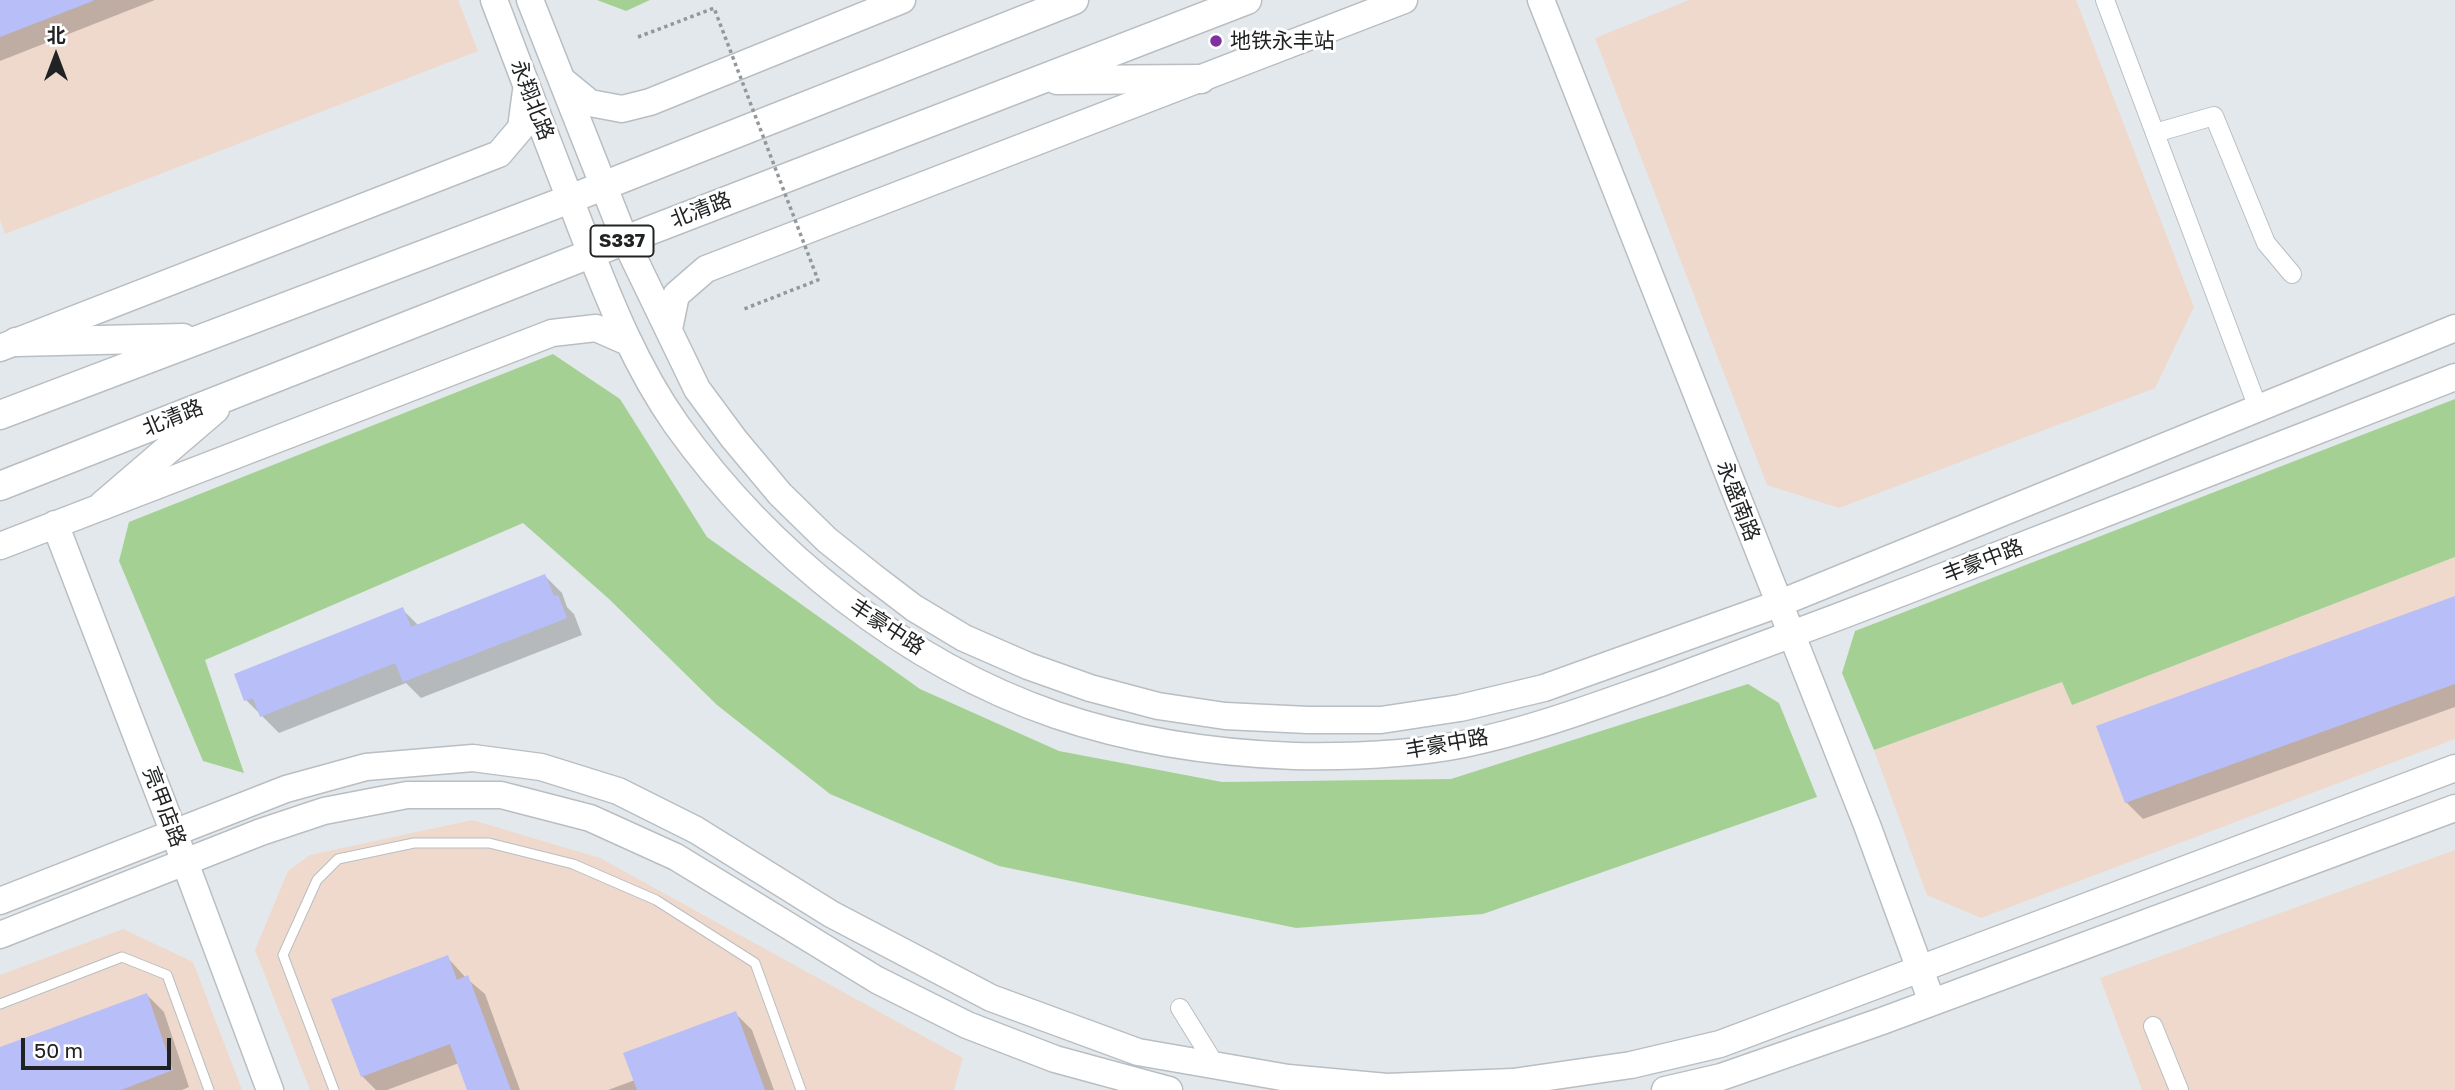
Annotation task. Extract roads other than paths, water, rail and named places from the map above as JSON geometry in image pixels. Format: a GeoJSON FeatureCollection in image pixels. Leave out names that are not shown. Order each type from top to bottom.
{"type":"FeatureCollection","features":[{"type":"Feature","properties":{"kind":"main road"},"geometry":{"type":"LineString","coordinates":[[997,30],[1030,0]]}},
{"type":"Feature","properties":{"kind":"main road"},"geometry":{"type":"LineString","coordinates":[[0,415],[604,186],[1074,0]]}},
{"type":"Feature","properties":{"kind":"main road","name":"北清路"},"geometry":{"type":"LineString","coordinates":[[0,486],[591,253],[1247,0]]}},
{"type":"Feature","properties":{"kind":"main road"},"geometry":{"type":"LineString","coordinates":[[1040,80],[1200,79]]}},
{"type":"Feature","properties":{"kind":"main road"},"geometry":{"type":"LineString","coordinates":[[8,345],[203,337]]}},
{"type":"Feature","properties":{"kind":"main road"},"geometry":{"type":"LineString","coordinates":[[103,505],[233,394]]}},
{"type":"Feature","properties":{"kind":"street","name":"永翔北路"},"geometry":{"type":"LineString","coordinates":[[494,0],[591,253]]}},
{"type":"Feature","properties":{"kind":"street","name":"永翔北路"},"geometry":{"type":"LineString","coordinates":[[530,0],[625,240]]}},
{"type":"Feature","properties":{"kind":"street"},"geometry":{"type":"LineString","coordinates":[[559,78],[590,103],[622,109],[650,102],[902,0]]}},
{"type":"Feature","properties":{"kind":"street"},"geometry":{"type":"LineString","coordinates":[[669,329],[676,296],[706,269],[1404,0]]}},
{"type":"Feature","properties":{"kind":"street","name":"永盛南路"},"geometry":{"type":"LineString","coordinates":[[1541,0],[1867,825],[1932,1002]]}},
{"type":"Feature","properties":{"kind":"street"},"geometry":{"type":"LineString","coordinates":[[2105,0],[2258,408]]}},
{"type":"Feature","properties":{"kind":"street"},"geometry":{"type":"LineString","coordinates":[[8,345],[499,154],[521,128],[527,86]]}},
{"type":"Feature","properties":{"kind":"street"},"geometry":{"type":"LineString","coordinates":[[2155,134],[2214,116],[2266,243],[2292,274]]}},
{"type":"Feature","properties":{"kind":"street","name":"丰豪中路"},"geometry":{"type":"LineString","coordinates":[[625,240],[697,388],[733,439],[827,540],[914,608],[964,638],[1028,666],[1090,688],[1158,706],[1225,716],[1308,720],[1381,720],[1460,708],[1544,688],[1778,604],[2455,328]]}},
{"type":"Feature","properties":{"kind":"street","name":"丰豪中路"},"geometry":{"type":"LineString","coordinates":[[591,253],[628,342],[673,420],[711,469],[757,521],[802,565],[845,600],[896,635],[995,690],[1054,714],[1115,732],[1186,746],[1254,754],[1320,757],[1387,754],[1461,745],[1560,720],[1791,636],[2455,377]]}},
{"type":"Feature","properties":{"kind":"street"},"geometry":{"type":"LineString","coordinates":[[0,546],[552,333],[596,328],[628,342]]}},
{"type":"Feature","properties":{"kind":"street","name":"亮甲店路"},"geometry":{"type":"LineString","coordinates":[[55,524],[270,1090]]}},
{"type":"Feature","properties":{"kind":"street"},"geometry":{"type":"LineString","coordinates":[[0,901],[286,789],[366,767],[473,758],[541,767],[618,791],[696,830],[831,915],[991,998],[1138,1052],[1287,1077],[1387,1088],[1513,1082],[1631,1065],[1720,1044],[2455,768]]}},
{"type":"Feature","properties":{"kind":"street"},"geometry":{"type":"LineString","coordinates":[[0,934],[261,832],[324,811],[407,795],[501,795],[590,818],[676,857],[877,980],[967,1025],[1055,1059],[1170,1090]]}},
{"type":"Feature","properties":{"kind":"street"},"geometry":{"type":"LineString","coordinates":[[1665,1090],[1721,1076],[1932,1002],[2455,808]]}},
{"type":"Feature","properties":{"kind":"street"},"geometry":{"type":"LineString","coordinates":[[1180,1008],[1216,1066]]}},
{"type":"Feature","properties":{"kind":"street"},"geometry":{"type":"LineString","coordinates":[[2153,1026],[2179,1090]]}},
{"type":"Feature","properties":{"kind":"lane"},"geometry":{"type":"LineString","coordinates":[[334,1090],[283,955],[317,880],[338,859],[414,843],[489,843],[573,864],[656,900],[755,963],[802,1090]]}},
{"type":"Feature","properties":{"kind":"lane"},"geometry":{"type":"LineString","coordinates":[[0,1004],[122,957],[167,975],[209,1090]]}},
{"type":"Feature","properties":{"kind":"place","name":"地铁永丰站"},"geometry":{"type":"Point","coordinates":[1216,41]}}]}
